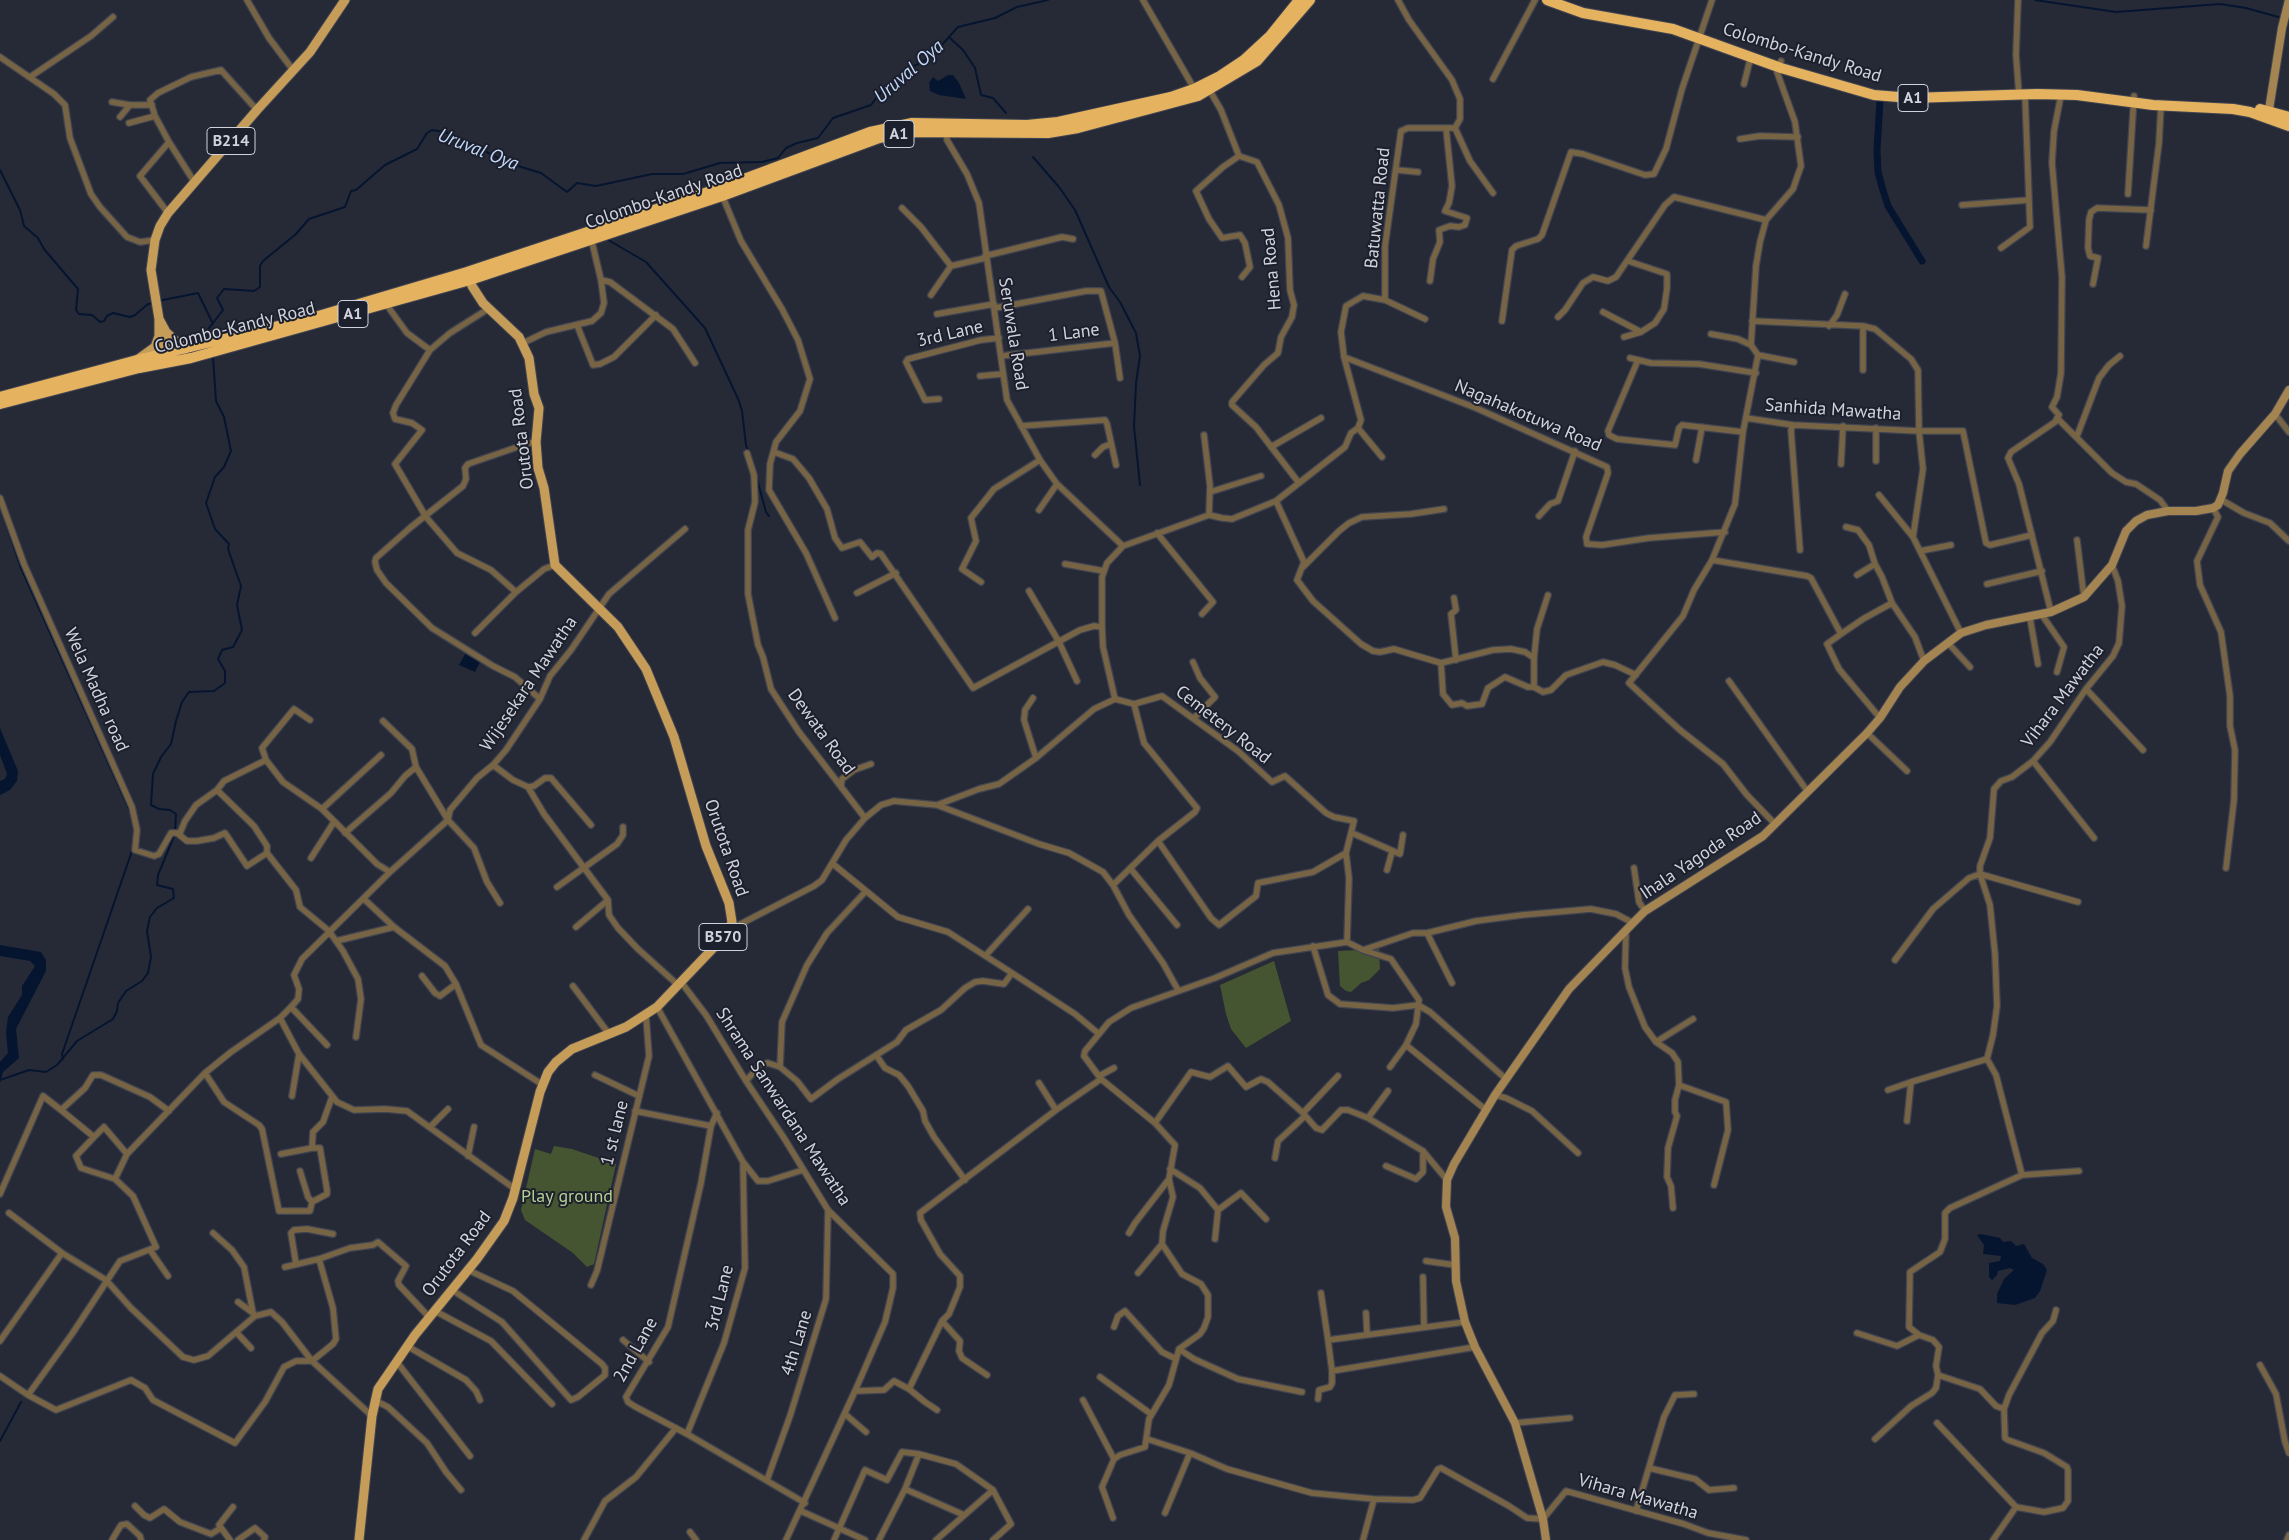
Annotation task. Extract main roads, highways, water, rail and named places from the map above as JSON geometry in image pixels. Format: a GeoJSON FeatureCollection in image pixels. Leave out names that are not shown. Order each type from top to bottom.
{"type":"FeatureCollection","features":[{"type":"Feature","properties":{"kind":"highway","name":"Colombo-Kandy Road"},"geometry":{"type":"LineString","coordinates":[[1196,93],[1244,60],[1270,36],[1299,0]]}},
{"type":"Feature","properties":{"kind":"highway","name":"Colombo-Kandy Road"},"geometry":{"type":"LineString","coordinates":[[0,404],[139,368],[193,351],[386,304],[879,138],[946,127],[1017,134],[1048,133],[1078,128],[1196,93],[1210,91],[1257,61],[1310,0]]}},
{"type":"Feature","properties":{"kind":"highway","name":"Colombo-Kandy Road"},"geometry":{"type":"LineString","coordinates":[[1547,0],[1583,13],[1654,24],[1702,35],[1751,56],[1780,64]]}},
{"type":"Feature","properties":{"kind":"highway","name":"Colombo-Kandy Road"},"geometry":{"type":"LineString","coordinates":[[1564,0],[1586,7],[1661,19],[1780,64],[1864,92],[1910,95],[2061,94],[2227,103],[2268,115],[2289,126]]}},
{"type":"Feature","properties":{"kind":"highway","name":"Colombo-Kandy Road"},"geometry":{"type":"LineString","coordinates":[[2021,93],[2072,89],[2162,105],[2227,109],[2289,117]]}},
{"type":"Feature","properties":{"kind":"highway","name":"Colombo-Kandy Road"},"geometry":{"type":"LineString","coordinates":[[235,341],[314,317],[468,276],[591,238],[721,192]]}},
{"type":"Feature","properties":{"kind":"highway","name":"Colombo-Kandy Road"},"geometry":{"type":"LineString","coordinates":[[0,396],[137,360],[168,358]]}},
{"type":"Feature","properties":{"kind":"main road","name":"B214"},"geometry":{"type":"LineString","coordinates":[[168,358],[158,315],[151,270],[155,240],[160,226],[168,213],[292,70],[310,52],[328,28],[345,0]]}},
{"type":"Feature","properties":{"kind":"main road","name":"Orutota Road"},"geometry":{"type":"LineString","coordinates":[[359,1540],[374,1400],[383,1380],[396,1361],[504,1221],[515,1189],[534,1110],[548,1072],[564,1055],[583,1044],[646,1016],[680,984],[729,930],[732,922],[728,903],[706,846],[668,721],[646,669],[618,627],[555,566],[536,442],[539,408],[534,394],[529,358],[523,343],[514,332],[488,309],[475,291],[468,276]]}},
{"type":"Feature","properties":{"kind":"main road"},"geometry":{"type":"LineString","coordinates":[[137,360],[155,347],[163,334],[193,351]]}},
{"type":"Feature","properties":{"kind":"water"},"geometry":{"type":"Polygon","coordinates":[[[948,75],[953,75],[959,83],[966,99],[939,95],[930,91],[929,83],[933,77],[938,81],[948,75]]]}},
{"type":"Feature","properties":{"kind":"water"},"geometry":{"type":"Polygon","coordinates":[[[465,654],[480,662],[475,672],[459,665],[465,654]]]}},
{"type":"Feature","properties":{"kind":"water"},"geometry":{"type":"Polygon","coordinates":[[[0,728],[18,771],[17,781],[10,790],[0,795],[0,781],[5,779],[7,774],[0,755],[0,728]]]}},
{"type":"Feature","properties":{"kind":"water"},"geometry":{"type":"Polygon","coordinates":[[[0,945],[41,952],[46,960],[46,971],[16,1029],[19,1058],[3,1072],[0,1083],[0,1062],[8,1053],[6,1033],[8,1017],[22,995],[22,986],[35,966],[30,961],[0,956],[0,945]]]}},
{"type":"Feature","properties":{"kind":"water"},"geometry":{"type":"Polygon","coordinates":[[[1981,1234],[2000,1238],[2003,1242],[2011,1241],[2016,1246],[2024,1244],[2032,1258],[2043,1264],[2047,1270],[2040,1291],[2035,1298],[2015,1305],[1997,1303],[1997,1294],[2004,1279],[2014,1270],[2010,1268],[1998,1271],[1992,1280],[1989,1277],[1989,1263],[2000,1261],[2001,1256],[1983,1254],[1984,1245],[1977,1235],[1981,1234]]]}},
{"type":"Feature","properties":{"kind":"waterway","name":"Uruval Oya"},"geometry":{"type":"LineString","coordinates":[[208,340],[206,332],[223,310],[217,298],[224,289],[254,291],[260,287],[260,266],[263,261],[296,234],[309,219],[345,207],[351,191],[356,190],[385,165],[417,149],[427,133],[432,130],[445,132],[505,162],[541,173],[567,192],[577,183],[596,186],[652,174],[683,174],[720,163],[762,162],[778,158],[786,148],[797,143],[818,138],[833,118],[871,105],[884,88],[912,67],[930,58],[958,27],[995,18],[1017,7],[1048,0]]}},
{"type":"Feature","properties":{"kind":"waterway"},"geometry":{"type":"LineString","coordinates":[[2035,0],[2116,12],[2220,4],[2246,8],[2282,18]]}},
{"type":"Feature","properties":{"kind":"waterway"},"geometry":{"type":"LineString","coordinates":[[950,38],[963,50],[975,68],[981,95],[993,98],[1006,113]]}},
{"type":"Feature","properties":{"kind":"waterway"},"geometry":{"type":"LineString","coordinates":[[1880,100],[1877,150],[1878,172],[1888,206],[1922,261]]}},
{"type":"Feature","properties":{"kind":"waterway"},"geometry":{"type":"LineString","coordinates":[[1033,157],[1059,187],[1075,210],[1109,287],[1120,302],[1136,333],[1140,356],[1136,383],[1134,427],[1140,485]]}},
{"type":"Feature","properties":{"kind":"waterway"},"geometry":{"type":"LineString","coordinates":[[0,170],[20,210],[24,226],[38,238],[44,249],[78,289],[76,310],[79,314],[92,315],[100,322],[113,313],[130,317],[148,304],[154,303]]}},
{"type":"Feature","properties":{"kind":"waterway"},"geometry":{"type":"LineString","coordinates":[[605,238],[646,262],[705,328],[739,401],[749,453]]}},
{"type":"Feature","properties":{"kind":"waterway"},"geometry":{"type":"LineString","coordinates":[[158,301],[198,293],[213,324]]}},
{"type":"Feature","properties":{"kind":"waterway","name":"Uruval Oya"},"geometry":{"type":"LineString","coordinates":[[175,831],[176,814],[170,810],[159,809],[151,805],[153,774],[161,757],[171,744],[182,702],[189,692],[214,691],[225,683],[225,671],[218,659],[222,650],[233,647],[242,630],[237,605],[241,586],[228,549],[229,544],[215,529],[206,503],[215,477],[224,467],[231,451],[224,417],[216,401],[213,357]]}},
{"type":"Feature","properties":{"kind":"waterway"},"geometry":{"type":"LineString","coordinates":[[751,457],[766,512],[769,516]]}},
{"type":"Feature","properties":{"kind":"waterway"},"geometry":{"type":"LineString","coordinates":[[0,506],[21,568],[130,811]]}},
{"type":"Feature","properties":{"kind":"waterway","name":"Uruval Oya"},"geometry":{"type":"LineString","coordinates":[[0,1080],[29,1070],[46,1072],[57,1065],[77,1041],[113,1019],[118,1003],[126,991],[142,981],[148,973],[151,957],[147,931],[150,917],[157,908],[174,898],[173,889],[157,885],[158,875],[174,836]]}},
{"type":"Feature","properties":{"kind":"waterway"},"geometry":{"type":"LineString","coordinates":[[63,1059],[62,1054],[133,848]]}},
{"type":"Feature","properties":{"kind":"waterway"},"geometry":{"type":"LineString","coordinates":[[0,1441],[21,1402]]}},
{"type":"Feature","properties":{"kind":"park label","name":"Play ground"},"geometry":{"type":"Point","coordinates":[567,1197]}}]}
